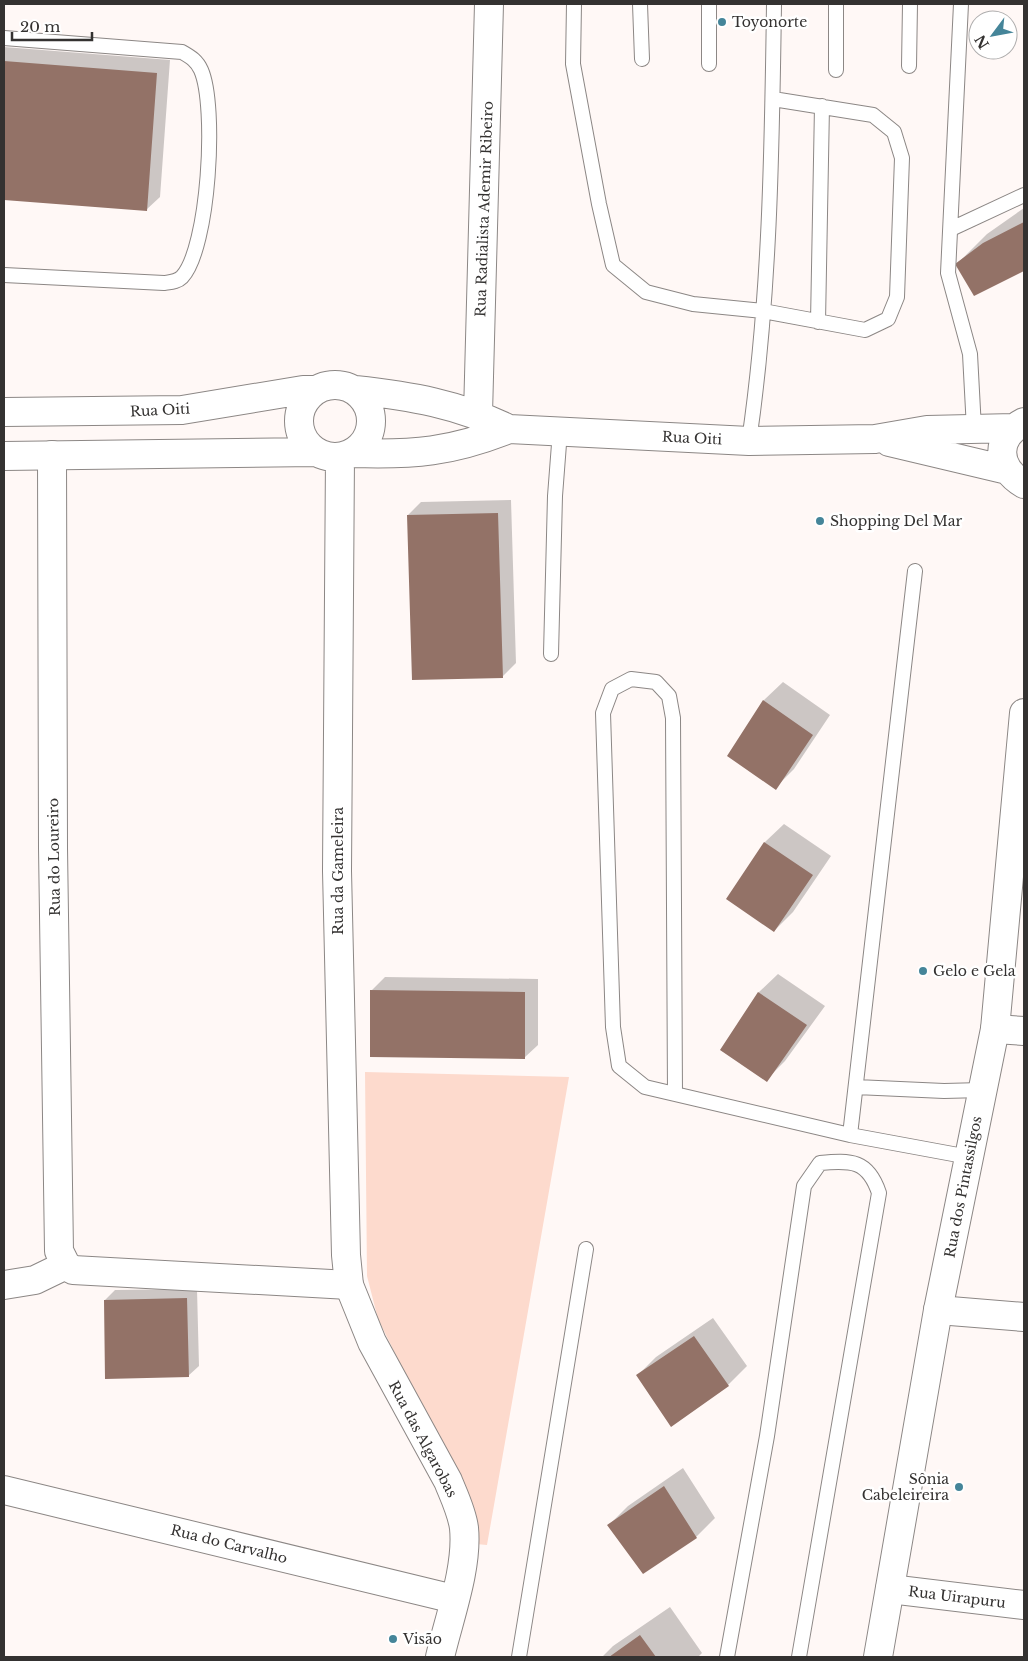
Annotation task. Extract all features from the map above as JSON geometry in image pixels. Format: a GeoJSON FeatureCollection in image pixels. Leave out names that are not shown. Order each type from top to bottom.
{"type":"FeatureCollection","features":[{"type":"Feature","properties":{"kind":"street","name":"Rua Radialista Ademir Ribeiro"},"geometry":{"type":"LineString","coordinates":[[478,414],[489,4]]}},
{"type":"Feature","properties":{"kind":"street"},"geometry":{"type":"LineString","coordinates":[[339,384],[355,390],[370,410],[371,422],[365,442],[336,454],[307,444],[299,424],[303,403],[316,390],[325,386],[339,384]]}},
{"type":"Feature","properties":{"kind":"street","name":"Rua Oiti"},"geometry":{"type":"LineString","coordinates":[[4,412],[182,410],[304,390],[316,390]]}},
{"type":"Feature","properties":{"kind":"street","name":"Rua Oiti"},"geometry":{"type":"LineString","coordinates":[[355,390],[393,394],[478,414],[509,429],[749,440],[875,439],[927,430],[974,429],[1019,425]]}},
{"type":"Feature","properties":{"kind":"street"},"geometry":{"type":"LineString","coordinates":[[1018,480],[1003,458],[1003,447],[1007,436],[1019,425]]}},
{"type":"Feature","properties":{"kind":"street","name":"Rua Oiti"},"geometry":{"type":"LineString","coordinates":[[4,456],[391,454],[438,451],[474,443],[509,429]]}},
{"type":"Feature","properties":{"kind":"street","name":"Rua Oiti"},"geometry":{"type":"LineString","coordinates":[[875,439],[1018,480]]}},
{"type":"Feature","properties":{"kind":"street","name":"Rua da Gameleira"},"geometry":{"type":"LineString","coordinates":[[336,454],[337,871],[346,1255],[349,1285]]}},
{"type":"Feature","properties":{"kind":"street","name":"Rua do Loureiro"},"geometry":{"type":"LineString","coordinates":[[52,455],[53,838],[59,1251],[64,1262]]}},
{"type":"Feature","properties":{"kind":"street","name":"Rua dos Pintassilgos"},"geometry":{"type":"LineString","coordinates":[[878,1657],[938,1310],[995,1029],[1023,743],[1024,714]]}},
{"type":"Feature","properties":{"kind":"street"},"geometry":{"type":"LineString","coordinates":[[995,1029],[1024,1031]]}},
{"type":"Feature","properties":{"kind":"street"},"geometry":{"type":"LineString","coordinates":[[4,1285],[35,1280],[64,1262],[73,1270],[349,1285]]}},
{"type":"Feature","properties":{"kind":"street","name":"Rua das Algarobas"},"geometry":{"type":"LineString","coordinates":[[349,1285],[372,1342],[412,1413],[458,1505],[464,1526],[465,1550],[440,1657]]}},
{"type":"Feature","properties":{"kind":"street"},"geometry":{"type":"LineString","coordinates":[[938,1310],[1024,1317]]}},
{"type":"Feature","properties":{"kind":"street","name":"Rua do Carvalho"},"geometry":{"type":"LineString","coordinates":[[4,1490],[454,1599]]}},
{"type":"Feature","properties":{"kind":"street","name":"Rua Uirapuru"},"geometry":{"type":"LineString","coordinates":[[890,1589],[1024,1605]]}},
{"type":"Feature","properties":{"kind":"lane"},"geometry":{"type":"LineString","coordinates":[[574,4],[573,64],[599,204],[613,264],[646,292],[693,304],[763,311],[865,330],[888,319],[897,297],[902,158],[894,132],[873,115],[773,99]]}},
{"type":"Feature","properties":{"kind":"lane"},"geometry":{"type":"LineString","coordinates":[[640,4],[642,59]]}},
{"type":"Feature","properties":{"kind":"lane"},"geometry":{"type":"LineString","coordinates":[[709,4],[709,64]]}},
{"type":"Feature","properties":{"kind":"lane"},"geometry":{"type":"LineString","coordinates":[[749,440],[757,383],[763,311],[773,99],[774,4]]}},
{"type":"Feature","properties":{"kind":"lane"},"geometry":{"type":"LineString","coordinates":[[836,4],[836,70]]}},
{"type":"Feature","properties":{"kind":"lane"},"geometry":{"type":"LineString","coordinates":[[909,66],[910,4]]}},
{"type":"Feature","properties":{"kind":"lane"},"geometry":{"type":"LineString","coordinates":[[961,4],[948,274],[970,354],[974,429]]}},
{"type":"Feature","properties":{"kind":"lane"},"geometry":{"type":"LineString","coordinates":[[4,38],[182,52],[194,59],[201,71],[208,104],[210,131],[202,218],[194,251],[181,278],[175,282],[164,283],[4,275]]}},
{"type":"Feature","properties":{"kind":"lane"},"geometry":{"type":"LineString","coordinates":[[818,322],[822,106]]}},
{"type":"Feature","properties":{"kind":"lane"},"geometry":{"type":"LineString","coordinates":[[951,229],[1024,194]]}},
{"type":"Feature","properties":{"kind":"lane"},"geometry":{"type":"LineString","coordinates":[[551,654],[555,496],[560,431]]}},
{"type":"Feature","properties":{"kind":"lane"},"geometry":{"type":"LineString","coordinates":[[850,1135],[915,571]]}},
{"type":"Feature","properties":{"kind":"lane"},"geometry":{"type":"LineString","coordinates":[[675,1094],[673,718],[669,696],[656,682],[631,679],[612,689],[603,713],[613,1028],[619,1066],[645,1087],[850,1135],[969,1157]]}},
{"type":"Feature","properties":{"kind":"lane"},"geometry":{"type":"LineString","coordinates":[[856,1087],[944,1092],[982,1090]]}},
{"type":"Feature","properties":{"kind":"lane"},"geometry":{"type":"LineString","coordinates":[[727,1657],[767,1436],[804,1186],[820,1163],[841,1161],[859,1164],[874,1177],[879,1193],[799,1657]]}},
{"type":"Feature","properties":{"kind":"lane"},"geometry":{"type":"LineString","coordinates":[[519,1657],[586,1249]]}},
{"type":"Feature","properties":{"kind":"shaded area"},"geometry":{"type":"Polygon","coordinates":[[[365,1072],[569,1077],[487,1545],[476,1544],[450,1464],[378,1319],[367,1276],[365,1072]]]}},
{"type":"Feature","properties":{"kind":"building"},"geometry":{"type":"Polygon","coordinates":[[[4,61],[157,73],[147,211],[4,200],[4,61]]]}},
{"type":"Feature","properties":{"kind":"building"},"geometry":{"type":"Polygon","coordinates":[[[1024,222],[1024,271],[974,296],[955,264],[983,243],[1024,222]]]}},
{"type":"Feature","properties":{"kind":"building"},"geometry":{"type":"Polygon","coordinates":[[[498,513],[503,678],[412,680],[407,515],[498,513]]]}},
{"type":"Feature","properties":{"kind":"building"},"geometry":{"type":"Polygon","coordinates":[[[763,700],[813,735],[776,790],[727,756],[763,700]]]}},
{"type":"Feature","properties":{"kind":"building"},"geometry":{"type":"Polygon","coordinates":[[[764,842],[813,875],[774,932],[726,899],[764,842]]]}},
{"type":"Feature","properties":{"kind":"building"},"geometry":{"type":"Polygon","coordinates":[[[370,990],[525,992],[525,1059],[370,1057],[370,990]]]}},
{"type":"Feature","properties":{"kind":"building"},"geometry":{"type":"Polygon","coordinates":[[[758,992],[807,1025],[767,1082],[720,1050],[758,992]]]}},
{"type":"Feature","properties":{"kind":"building"},"geometry":{"type":"Polygon","coordinates":[[[187,1298],[189,1377],[105,1379],[104,1300],[187,1298]]]}},
{"type":"Feature","properties":{"kind":"building"},"geometry":{"type":"Polygon","coordinates":[[[694,1336],[729,1386],[671,1427],[636,1375],[694,1336]]]}},
{"type":"Feature","properties":{"kind":"building"},"geometry":{"type":"Polygon","coordinates":[[[664,1486],[697,1538],[643,1574],[607,1525],[664,1486]]]}},
{"type":"Feature","properties":{"kind":"building"},"geometry":{"type":"Polygon","coordinates":[[[640,1635],[656,1657],[609,1657],[640,1635]]]}},
{"type":"Feature","properties":{"kind":"place","name":"Toyonorte"},"geometry":{"type":"Point","coordinates":[722,22]}},
{"type":"Feature","properties":{"kind":"place","name":"Shopping Del Mar"},"geometry":{"type":"Point","coordinates":[820,521]}},
{"type":"Feature","properties":{"kind":"place","name":"Gelo e Gela"},"geometry":{"type":"Point","coordinates":[923,971]}},
{"type":"Feature","properties":{"kind":"place","name":"Sônia Cabeleireira"},"geometry":{"type":"Point","coordinates":[959,1487]}},
{"type":"Feature","properties":{"kind":"place","name":"Visão"},"geometry":{"type":"Point","coordinates":[393,1639]}}]}
